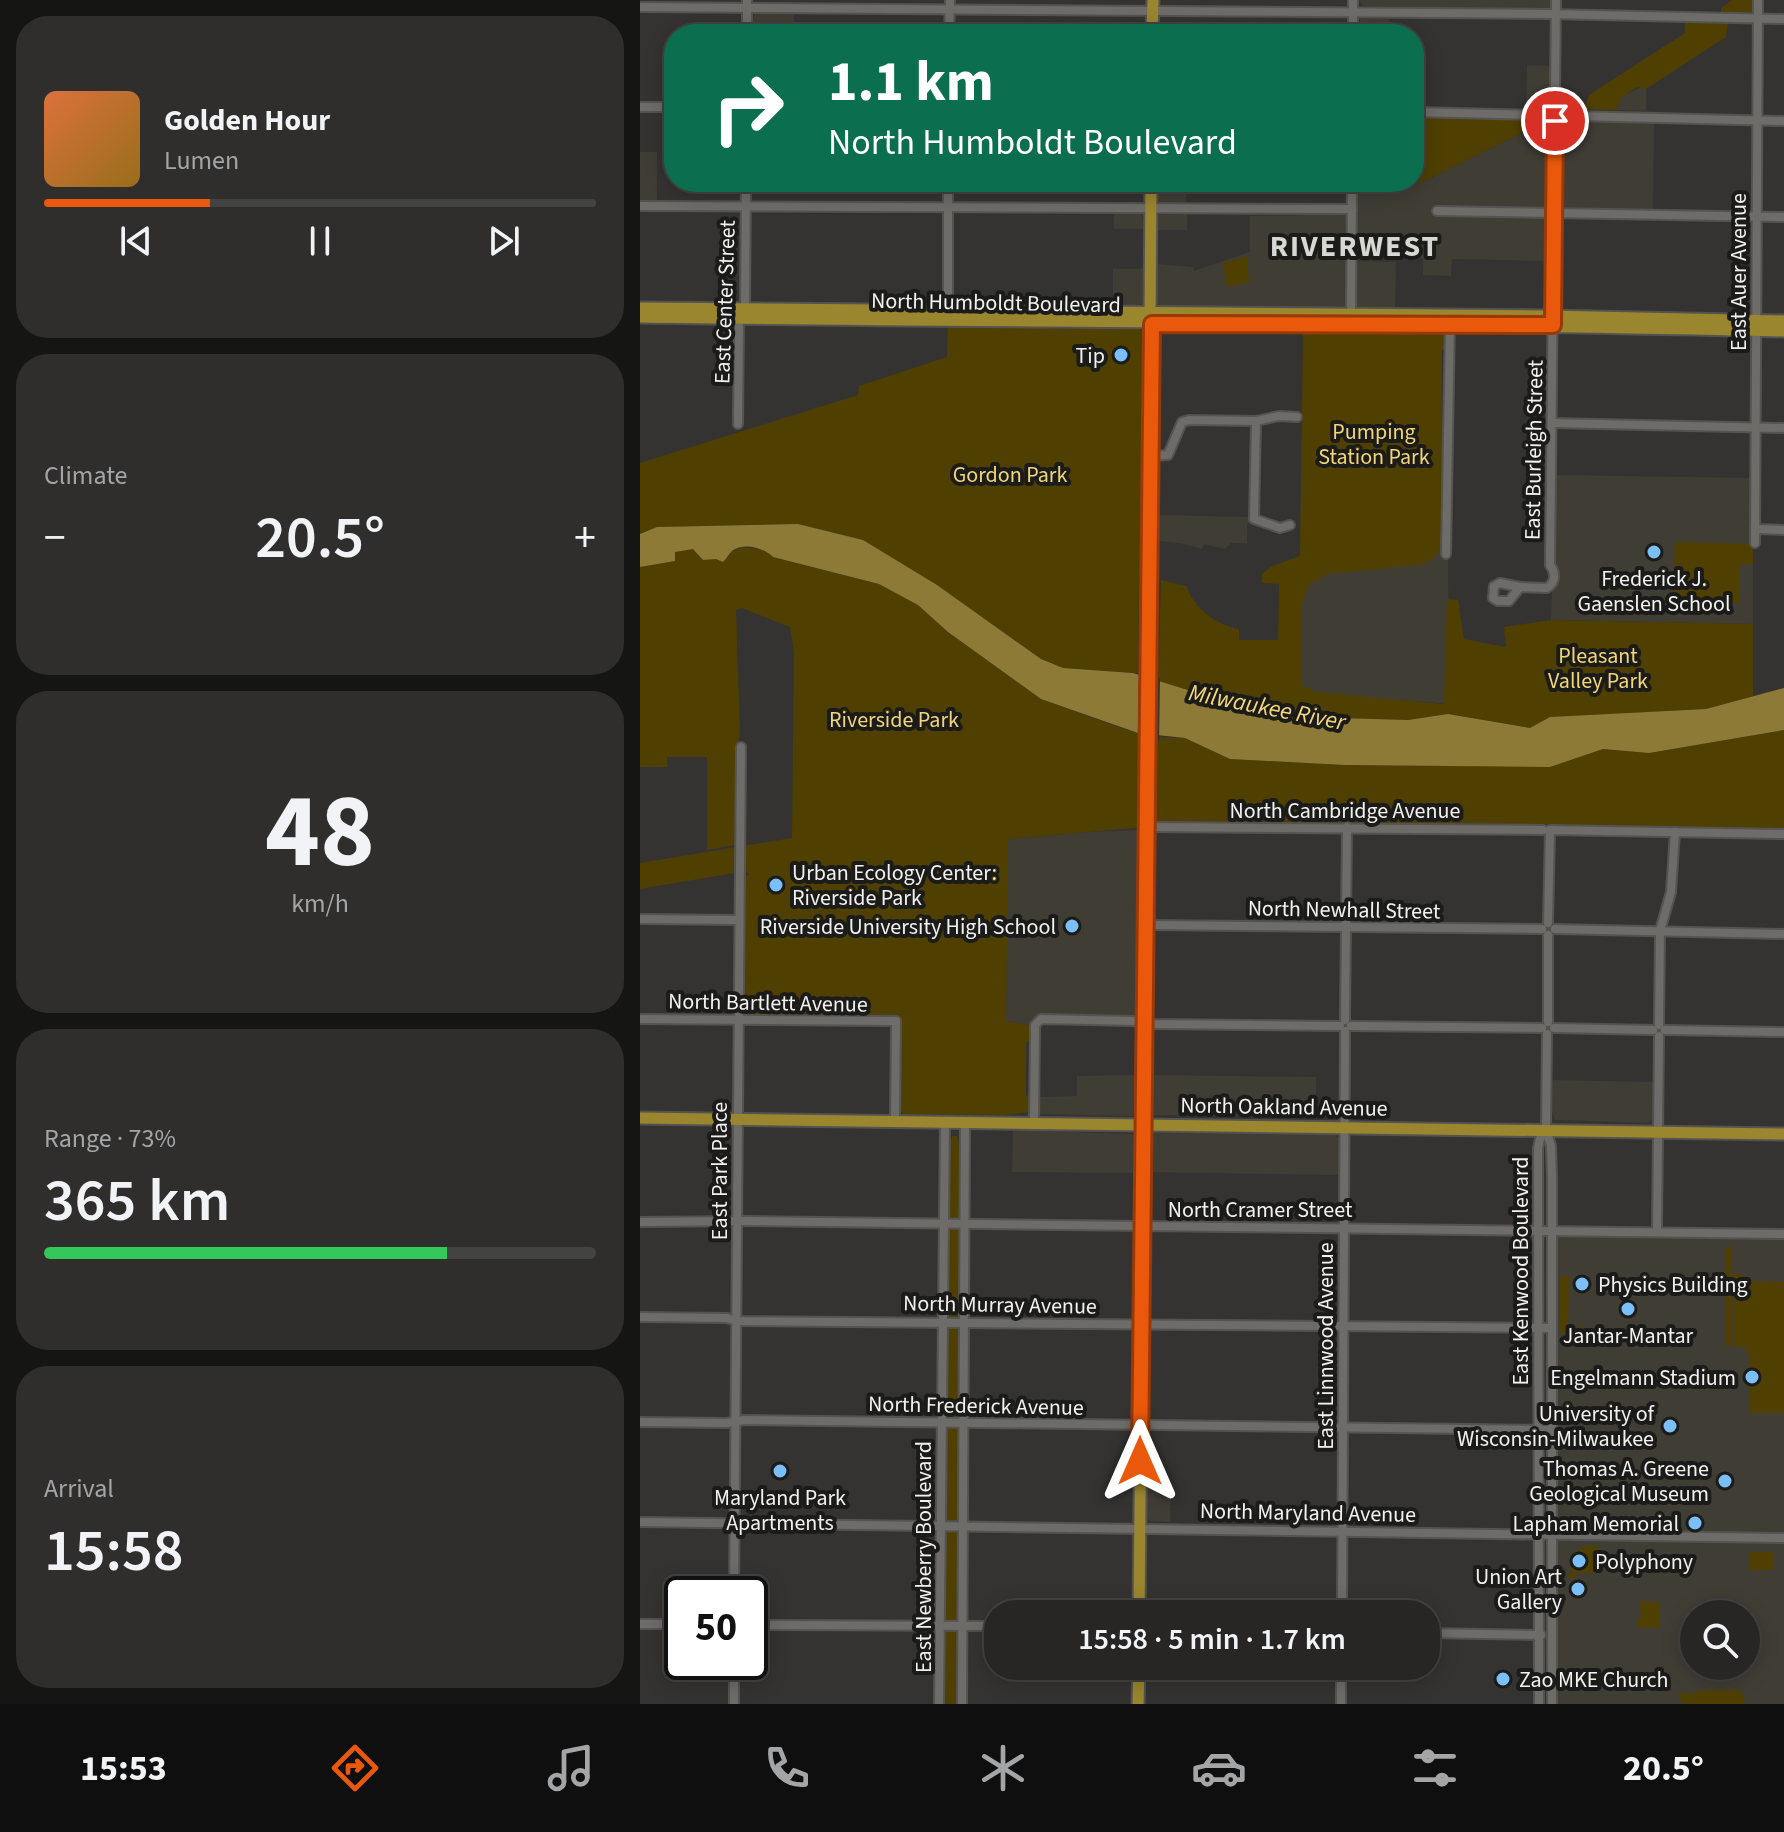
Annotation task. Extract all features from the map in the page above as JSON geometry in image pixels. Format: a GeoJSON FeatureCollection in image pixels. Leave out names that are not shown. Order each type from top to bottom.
{"type":"FeatureCollection","features":[{"type":"Feature","properties":{"kind":"main road"},"geometry":{"type":"LineString","coordinates":[[1139,1600],[1151,578],[1151,192]]}},
{"type":"Feature","properties":{"kind":"main road","name":"North Humboldt Boulevard"},"geometry":{"type":"LineString","coordinates":[[640,308],[948,316],[1553,320],[1756,325],[1784,321]]}},
{"type":"Feature","properties":{"kind":"main road","name":"North Humboldt Boulevard"},"geometry":{"type":"LineString","coordinates":[[640,317],[742,313]]}},
{"type":"Feature","properties":{"kind":"main road","name":"North Humboldt Boulevard"},"geometry":{"type":"LineString","coordinates":[[1756,325],[1784,331]]}},
{"type":"Feature","properties":{"kind":"main road","name":"North Oakland Avenue"},"geometry":{"type":"LineString","coordinates":[[640,1118],[1784,1134]]}},
{"type":"Feature","properties":{"kind":"main road"},"geometry":{"type":"LineString","coordinates":[[1138,1704],[1139,1680]]}},
{"type":"Feature","properties":{"kind":"street"},"geometry":{"type":"LineString","coordinates":[[1353,0],[1353,24]]}},
{"type":"Feature","properties":{"kind":"street","name":"East Burleigh Street"},"geometry":{"type":"LineString","coordinates":[[1520,587],[1547,588],[1554,578],[1550,565],[1556,0]]}},
{"type":"Feature","properties":{"kind":"street","name":"East Auer Avenue"},"geometry":{"type":"LineString","coordinates":[[1755,543],[1758,0]]}},
{"type":"Feature","properties":{"kind":"street"},"geometry":{"type":"LineString","coordinates":[[640,7],[747,4],[1153,5],[1353,13],[1784,19]]}},
{"type":"Feature","properties":{"kind":"street"},"geometry":{"type":"LineString","coordinates":[[949,24],[950,4]]}},
{"type":"Feature","properties":{"kind":"street"},"geometry":{"type":"LineString","coordinates":[[640,107],[664,107]]}},
{"type":"Feature","properties":{"kind":"street"},"geometry":{"type":"LineString","coordinates":[[1424,112],[1784,121]]}},
{"type":"Feature","properties":{"kind":"street","name":"East Center Street"},"geometry":{"type":"LineString","coordinates":[[738,424],[746,192]]}},
{"type":"Feature","properties":{"kind":"street"},"geometry":{"type":"LineString","coordinates":[[948,192],[948,316]]}},
{"type":"Feature","properties":{"kind":"street"},"geometry":{"type":"LineString","coordinates":[[1351,318],[1352,192]]}},
{"type":"Feature","properties":{"kind":"street"},"geometry":{"type":"LineString","coordinates":[[640,206],[1352,209]]}},
{"type":"Feature","properties":{"kind":"street"},"geometry":{"type":"LineString","coordinates":[[1437,211],[1784,217]]}},
{"type":"Feature","properties":{"kind":"street"},"geometry":{"type":"LineString","coordinates":[[1446,554],[1450,320]]}},
{"type":"Feature","properties":{"kind":"street"},"geometry":{"type":"LineString","coordinates":[[1151,456],[1168,455],[1182,422],[1189,420],[1256,421],[1279,416],[1297,417]]}},
{"type":"Feature","properties":{"kind":"street"},"geometry":{"type":"LineString","coordinates":[[1256,421],[1254,519],[1280,528],[1290,525]]}},
{"type":"Feature","properties":{"kind":"street"},"geometry":{"type":"LineString","coordinates":[[1552,423],[1784,428]]}},
{"type":"Feature","properties":{"kind":"street"},"geometry":{"type":"LineString","coordinates":[[1755,529],[1784,530]]}},
{"type":"Feature","properties":{"kind":"street","name":"East Park Place"},"geometry":{"type":"LineString","coordinates":[[734,1576],[741,747]]}},
{"type":"Feature","properties":{"kind":"street","name":"North Cambridge Avenue"},"geometry":{"type":"LineString","coordinates":[[1148,822],[1784,834]]}},
{"type":"Feature","properties":{"kind":"street","name":"East Linnwood Avenue"},"geometry":{"type":"LineString","coordinates":[[1342,1600],[1347,827]]}},
{"type":"Feature","properties":{"kind":"street","name":"East Kenwood Boulevard"},"geometry":{"type":"LineString","coordinates":[[1546,830],[1546,1129],[1551,1146],[1552,1230],[1552,1704]]}},
{"type":"Feature","properties":{"kind":"street"},"geometry":{"type":"LineString","coordinates":[[1657,1231],[1660,931],[1671,892],[1675,832]]}},
{"type":"Feature","properties":{"kind":"street"},"geometry":{"type":"LineString","coordinates":[[640,919],[739,920]]}},
{"type":"Feature","properties":{"kind":"street","name":"North Newhall Street"},"geometry":{"type":"LineString","coordinates":[[1145,925],[1784,934]]}},
{"type":"Feature","properties":{"kind":"street"},"geometry":{"type":"LineString","coordinates":[[1034,1123],[1035,1031],[1038,1021],[1045,1018],[1144,1023],[1784,1032]]}},
{"type":"Feature","properties":{"kind":"street","name":"North Bartlett Avenue"},"geometry":{"type":"LineString","coordinates":[[640,1019],[896,1021],[895,1121]]}},
{"type":"Feature","properties":{"kind":"street","name":"East Newberry Boulevard"},"geometry":{"type":"LineString","coordinates":[[939,1704],[945,1122]]}},
{"type":"Feature","properties":{"kind":"street","name":"East Newberry Boulevard"},"geometry":{"type":"LineString","coordinates":[[962,1704],[965,1122]]}},
{"type":"Feature","properties":{"kind":"street","name":"East Kenwood Boulevard"},"geometry":{"type":"LineString","coordinates":[[1539,1704],[1538,1148],[1546,1129]]}},
{"type":"Feature","properties":{"kind":"street","name":"North Cramer Street"},"geometry":{"type":"LineString","coordinates":[[640,1222],[1784,1234]]}},
{"type":"Feature","properties":{"kind":"street","name":"North Murray Avenue"},"geometry":{"type":"LineString","coordinates":[[640,1317],[727,1318],[736,1321],[1552,1328]]}},
{"type":"Feature","properties":{"kind":"street","name":"North Frederick Avenue"},"geometry":{"type":"LineString","coordinates":[[640,1422],[963,1422],[1552,1430]]}},
{"type":"Feature","properties":{"kind":"street","name":"North Maryland Avenue"},"geometry":{"type":"LineString","coordinates":[[640,1522],[1784,1538]]}},
{"type":"Feature","properties":{"kind":"street"},"geometry":{"type":"LineString","coordinates":[[640,1624],[664,1624]]}},
{"type":"Feature","properties":{"kind":"street"},"geometry":{"type":"LineString","coordinates":[[768,1625],[984,1626]]}},
{"type":"Feature","properties":{"kind":"street"},"geometry":{"type":"LineString","coordinates":[[1440,1633],[1551,1635]]}},
{"type":"Feature","properties":{"kind":"street"},"geometry":{"type":"LineString","coordinates":[[734,1680],[734,1704]]}},
{"type":"Feature","properties":{"kind":"street"},"geometry":{"type":"LineString","coordinates":[[1341,1680],[1341,1704]]}},
{"type":"Feature","properties":{"kind":"shaded area"},"geometry":{"type":"Polygon","coordinates":[[[1359,0],[1550,0],[1552,7],[1549,10],[1363,6],[1359,0]]]}},
{"type":"Feature","properties":{"kind":"shaded area"},"geometry":{"type":"Polygon","coordinates":[[[755,12],[794,14],[794,24],[753,24],[755,12]]]}},
{"type":"Feature","properties":{"kind":"shaded area"},"geometry":{"type":"Polygon","coordinates":[[[1360,19],[1389,19],[1389,24],[1360,24],[1360,19]]]}},
{"type":"Feature","properties":{"kind":"shaded area"},"geometry":{"type":"Polygon","coordinates":[[[1527,65],[1550,66],[1549,104],[1546,109],[1526,109],[1527,65]]]}},
{"type":"Feature","properties":{"kind":"shaded area"},"geometry":{"type":"Polygon","coordinates":[[[1643,86],[1646,89],[1646,111],[1617,110],[1618,102],[1624,95],[1643,86]]]}},
{"type":"Feature","properties":{"kind":"shaded area"},"geometry":{"type":"Polygon","coordinates":[[[1548,120],[1547,207],[1441,207],[1433,210],[1436,216],[1546,217],[1548,261],[1452,259],[1451,276],[1423,275],[1423,258],[1357,258],[1357,238],[1346,241],[1346,261],[1396,262],[1395,309],[1163,307],[1156,303],[1156,264],[1193,267],[1194,271],[1250,252],[1250,216],[1357,214],[1358,192],[1424,192],[1424,181],[1548,120]]]}},
{"type":"Feature","properties":{"kind":"shaded area"},"geometry":{"type":"Polygon","coordinates":[[[1562,120],[1654,121],[1653,210],[1561,207],[1562,120]]]}},
{"type":"Feature","properties":{"kind":"shaded area"},"geometry":{"type":"Polygon","coordinates":[[[640,152],[657,152],[657,201],[640,201],[640,152]]]}},
{"type":"Feature","properties":{"kind":"shaded area"},"geometry":{"type":"Polygon","coordinates":[[[1157,192],[1187,192],[1186,205],[1158,204],[1157,192]]]}},
{"type":"Feature","properties":{"kind":"shaded area"},"geometry":{"type":"Polygon","coordinates":[[[1114,214],[1142,214],[1144,229],[1114,229],[1114,214]]]}},
{"type":"Feature","properties":{"kind":"shaded area"},"geometry":{"type":"Polygon","coordinates":[[[1187,214],[1187,230],[1156,230],[1157,215],[1187,214]]]}},
{"type":"Feature","properties":{"kind":"shaded area"},"geometry":{"type":"Polygon","coordinates":[[[1113,269],[1144,269],[1143,304],[1113,308],[1113,269]]]}},
{"type":"Feature","properties":{"kind":"shaded area","name":"Frederick J. Gaenslen School"},"geometry":{"type":"Polygon","coordinates":[[[1556,475],[1750,478],[1753,624],[1551,620],[1552,591],[1560,575],[1555,561],[1556,475]]]}},
{"type":"Feature","properties":{"kind":"shaded area"},"geometry":{"type":"Polygon","coordinates":[[[1159,515],[1251,517],[1247,526],[1247,543],[1231,543],[1225,549],[1204,544],[1202,549],[1159,541],[1159,515]]]}},
{"type":"Feature","properties":{"kind":"shaded area","name":"Milwaukee River"},"geometry":{"type":"Polygon","coordinates":[[[798,524],[863,540],[937,585],[1041,659],[1063,668],[1133,673],[1271,716],[1408,720],[1448,714],[1530,728],[1550,717],[1706,709],[1784,688],[1784,730],[1649,753],[1603,749],[1550,767],[1345,765],[1230,759],[1185,738],[1138,733],[1041,699],[948,632],[918,605],[879,584],[773,557],[748,547],[732,551],[723,562],[703,560],[693,549],[675,552],[675,561],[640,567],[640,534],[657,527],[798,524]]]}},
{"type":"Feature","properties":{"kind":"shaded area"},"geometry":{"type":"Polygon","coordinates":[[[1301,531],[1442,548],[1440,554],[1448,554],[1449,704],[1298,692],[1301,531]]]}},
{"type":"Feature","properties":{"kind":"shaded area","name":"Riverside University High School"},"geometry":{"type":"Polygon","coordinates":[[[1140,830],[1133,1016],[1040,1015],[1032,1019],[1031,1026],[1006,1021],[1007,839],[1140,830]]]}},
{"type":"Feature","properties":{"kind":"shaded area"},"geometry":{"type":"Polygon","coordinates":[[[1135,1075],[1133,1116],[1040,1114],[1038,1111],[1038,1097],[1077,1096],[1077,1076],[1135,1075]]]}},
{"type":"Feature","properties":{"kind":"shaded area"},"geometry":{"type":"Polygon","coordinates":[[[1149,1075],[1316,1077],[1316,1117],[1151,1115],[1149,1075]]]}},
{"type":"Feature","properties":{"kind":"shaded area"},"geometry":{"type":"Polygon","coordinates":[[[1552,1080],[1654,1082],[1653,1120],[1647,1123],[1555,1120],[1551,1109],[1552,1080]]]}},
{"type":"Feature","properties":{"kind":"shaded area"},"geometry":{"type":"Polygon","coordinates":[[[1013,1130],[1131,1134],[1135,1136],[1135,1173],[1012,1172],[1013,1130]]]}},
{"type":"Feature","properties":{"kind":"shaded area"},"geometry":{"type":"Polygon","coordinates":[[[1151,1133],[1335,1135],[1340,1140],[1339,1175],[1148,1172],[1148,1136],[1151,1133]]]}},
{"type":"Feature","properties":{"kind":"shaded area","name":"University of Wisconsin-Milwaukee"},"geometry":{"type":"Polygon","coordinates":[[[1556,1234],[1784,1239],[1784,1704],[1554,1704],[1556,1234]]]}},
{"type":"Feature","properties":{"kind":"shaded area"},"geometry":{"type":"Polygon","coordinates":[[[1147,1488],[1171,1488],[1170,1522],[1147,1519],[1147,1488]]]}},
{"type":"Feature","properties":{"kind":"green space"},"geometry":{"type":"Polygon","coordinates":[[[1732,0],[1754,0],[1754,12],[1721,13],[1721,8],[1732,0]]]}},
{"type":"Feature","properties":{"kind":"green space"},"geometry":{"type":"Polygon","coordinates":[[[1685,21],[1728,23],[1726,37],[1646,89],[1638,87],[1627,93],[1617,110],[1584,109],[1589,95],[1685,33],[1685,21]]]}},
{"type":"Feature","properties":{"kind":"green space"},"geometry":{"type":"Polygon","coordinates":[[[1424,117],[1548,120],[1424,181],[1424,117]]]}},
{"type":"Feature","properties":{"kind":"green space"},"geometry":{"type":"Polygon","coordinates":[[[1247,256],[1249,281],[1226,286],[1223,263],[1247,256]]]}},
{"type":"Feature","properties":{"kind":"green space","name":"Gordon Park"},"geometry":{"type":"Polygon","coordinates":[[[948,323],[1136,327],[1143,332],[1142,577],[1139,577],[1138,673],[1063,668],[1041,659],[942,589],[863,540],[798,524],[658,527],[640,534],[640,463],[858,395],[859,386],[947,357],[948,323]]]}},
{"type":"Feature","properties":{"kind":"green space"},"geometry":{"type":"Polygon","coordinates":[[[1303,329],[1440,330],[1445,334],[1445,350],[1442,350],[1442,548],[1432,560],[1419,565],[1327,574],[1308,586],[1302,605],[1302,685],[1316,692],[1444,704],[1447,599],[1458,600],[1464,639],[1506,647],[1504,627],[1551,620],[1753,624],[1753,696],[1706,709],[1550,717],[1530,728],[1448,714],[1408,720],[1271,716],[1158,682],[1161,580],[1186,586],[1207,615],[1239,629],[1239,640],[1278,640],[1279,584],[1262,583],[1262,574],[1272,566],[1300,556],[1303,329]]]}},
{"type":"Feature","properties":{"kind":"green space"},"geometry":{"type":"Polygon","coordinates":[[[1675,542],[1753,544],[1753,564],[1740,565],[1740,603],[1673,602],[1675,542]]]}},
{"type":"Feature","properties":{"kind":"green space","name":"Riverside Park"},"geometry":{"type":"Polygon","coordinates":[[[742,547],[766,550],[773,557],[879,584],[918,604],[948,632],[1041,699],[1127,730],[1159,737],[1185,738],[1230,759],[1345,765],[1550,767],[1603,749],[1649,753],[1784,730],[1784,830],[1554,827],[1549,824],[1159,823],[1135,828],[1008,839],[1006,1021],[1031,1026],[1031,1039],[1026,1043],[1029,1112],[1005,1115],[903,1114],[900,1109],[901,1022],[898,1018],[748,1015],[745,1012],[743,876],[749,875],[746,871],[640,889],[640,863],[792,838],[794,652],[790,627],[742,608],[736,610],[740,734],[735,755],[735,845],[707,850],[707,757],[667,757],[667,767],[640,767],[640,567],[674,561],[675,552],[694,548],[703,560],[728,557],[742,547]]]}},
{"type":"Feature","properties":{"kind":"green space"},"geometry":{"type":"Polygon","coordinates":[[[952,1136],[957,1136],[960,1149],[957,1704],[943,1704],[947,1156],[952,1136]]]}},
{"type":"Feature","properties":{"kind":"green space"},"geometry":{"type":"Polygon","coordinates":[[[1725,1247],[1731,1247],[1731,1345],[1725,1347],[1725,1247]]]}},
{"type":"Feature","properties":{"kind":"green space"},"geometry":{"type":"Polygon","coordinates":[[[1733,1272],[1744,1276],[1745,1281],[1784,1282],[1784,1413],[1750,1413],[1750,1355],[1743,1350],[1750,1346],[1733,1345],[1733,1299],[1742,1296],[1733,1294],[1733,1272]]]}},
{"type":"Feature","properties":{"kind":"green space"},"geometry":{"type":"Polygon","coordinates":[[[1560,1276],[1569,1276],[1568,1327],[1583,1327],[1583,1333],[1560,1333],[1560,1276]]]}},
{"type":"Feature","properties":{"kind":"green space"},"geometry":{"type":"Polygon","coordinates":[[[1585,1546],[1600,1547],[1600,1568],[1597,1573],[1576,1573],[1575,1578],[1567,1578],[1575,1563],[1570,1556],[1585,1546]]]}},
{"type":"Feature","properties":{"kind":"green space"},"geometry":{"type":"Polygon","coordinates":[[[1750,1552],[1773,1552],[1773,1570],[1750,1570],[1750,1552]]]}},
{"type":"Feature","properties":{"kind":"green space"},"geometry":{"type":"Polygon","coordinates":[[[1640,1601],[1660,1603],[1660,1628],[1637,1628],[1641,1617],[1640,1601]]]}},
{"type":"Feature","properties":{"kind":"green space"},"geometry":{"type":"Polygon","coordinates":[[[1698,1690],[1740,1690],[1745,1700],[1743,1704],[1683,1704],[1677,1693],[1697,1693],[1698,1690]]]}},
{"type":"Feature","properties":{"kind":"pier"},"geometry":{"type":"Polygon","coordinates":[[[1139,671],[1160,678],[1159,741],[1138,737],[1139,671]]]}},
{"type":"Feature","properties":{"kind":"place","name":"Tip"},"geometry":{"type":"Point","coordinates":[1121,355]}},
{"type":"Feature","properties":{"kind":"place","name":"Frederick J. Gaenslen School"},"geometry":{"type":"Point","coordinates":[1654,552]}},
{"type":"Feature","properties":{"kind":"place","name":"Urban Ecology Center: Riverside Park"},"geometry":{"type":"Point","coordinates":[776,885]}},
{"type":"Feature","properties":{"kind":"place","name":"Riverside University High School"},"geometry":{"type":"Point","coordinates":[1072,926]}},
{"type":"Feature","properties":{"kind":"place","name":"Physics Building"},"geometry":{"type":"Point","coordinates":[1582,1284]}},
{"type":"Feature","properties":{"kind":"place","name":"Jantar-Mantar"},"geometry":{"type":"Point","coordinates":[1628,1309]}},
{"type":"Feature","properties":{"kind":"place","name":"Engelmann Stadium"},"geometry":{"type":"Point","coordinates":[1752,1377]}},
{"type":"Feature","properties":{"kind":"place","name":"University of Wisconsin-Milwaukee"},"geometry":{"type":"Point","coordinates":[1670,1426]}},
{"type":"Feature","properties":{"kind":"place","name":"Maryland Park Apartments"},"geometry":{"type":"Point","coordinates":[780,1471]}},
{"type":"Feature","properties":{"kind":"place","name":"Thomas A. Greene Geological Museum"},"geometry":{"type":"Point","coordinates":[1725,1481]}},
{"type":"Feature","properties":{"kind":"place","name":"Lapham Memorial"},"geometry":{"type":"Point","coordinates":[1695,1523]}},
{"type":"Feature","properties":{"kind":"place","name":"Polyphony"},"geometry":{"type":"Point","coordinates":[1579,1561]}},
{"type":"Feature","properties":{"kind":"place","name":"Union Art Gallery"},"geometry":{"type":"Point","coordinates":[1578,1589]}},
{"type":"Feature","properties":{"kind":"place","name":"Zao MKE Church"},"geometry":{"type":"Point","coordinates":[1503,1679]}},
{"type":"Feature","properties":{"kind":"district","name":"RIVERWEST"},"geometry":{"type":"Point","coordinates":[1355,246]}},
{"type":"Feature","properties":{"kind":"route"},"geometry":{"type":"LineString","coordinates":[[1140,1461],[1152,324],[1553,325],[1555,121]]}},
{"type":"Feature","properties":{"kind":"park label","name":"Pumping Station Park"},"geometry":{"type":"Point","coordinates":[1374,444]}},
{"type":"Feature","properties":{"kind":"park label","name":"Pleasant Valley Park"},"geometry":{"type":"Point","coordinates":[1598,668]}}]}
